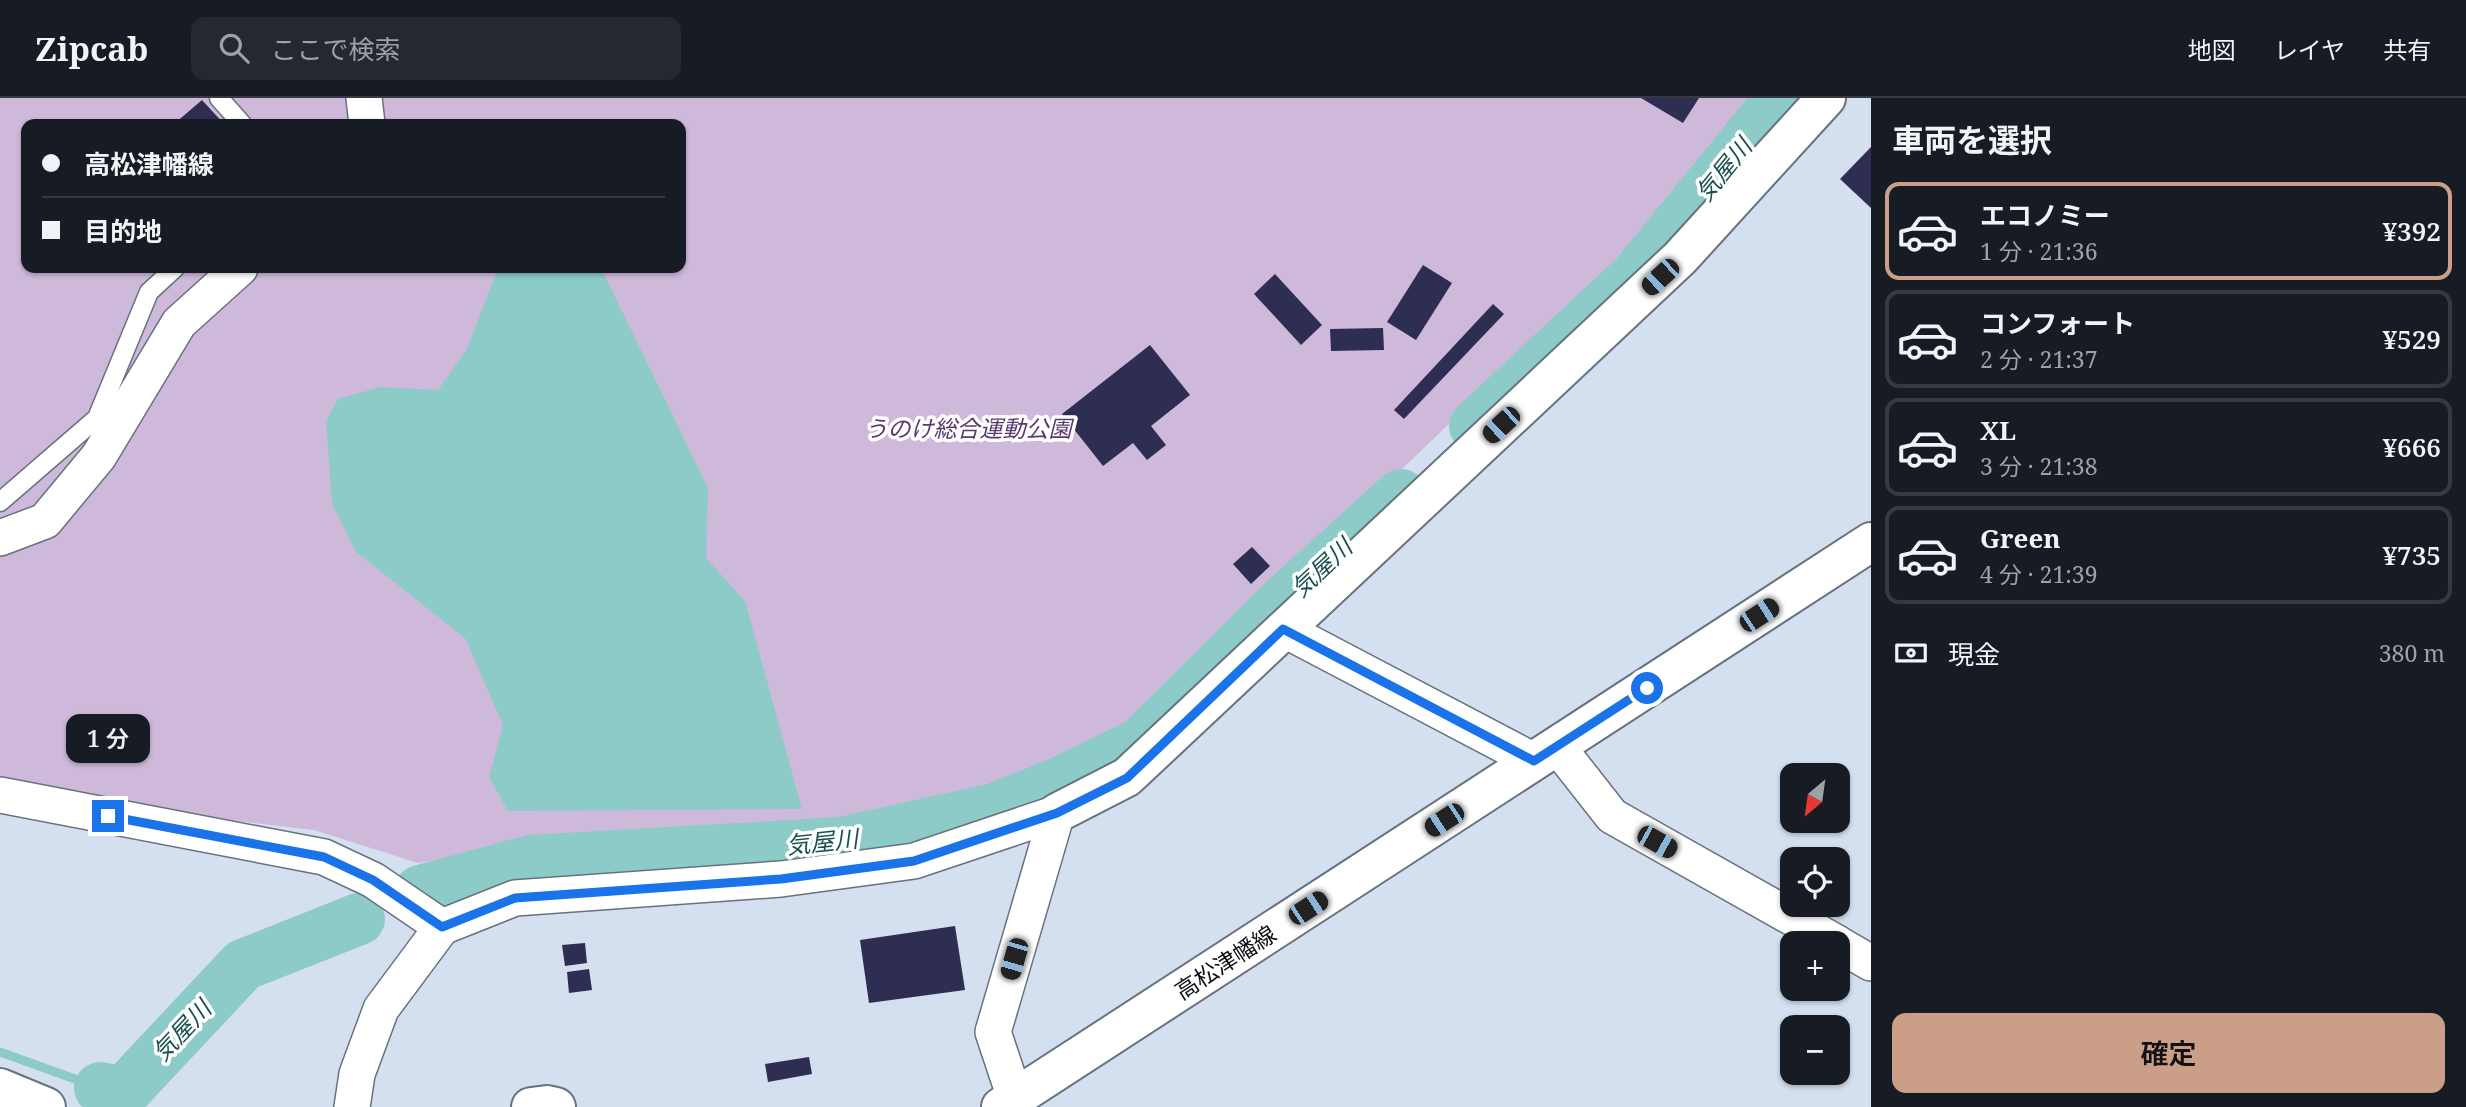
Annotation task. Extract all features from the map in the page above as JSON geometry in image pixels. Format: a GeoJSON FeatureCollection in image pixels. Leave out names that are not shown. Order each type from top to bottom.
{"type":"FeatureCollection","features":[{"type":"Feature","properties":{"kind":"main road"},"geometry":{"type":"LineString","coordinates":[[1057,813],[1127,778],[1680,258],[1826,98]]}},
{"type":"Feature","properties":{"kind":"main road","name":"高松津幡線"},"geometry":{"type":"LineString","coordinates":[[1008,1102],[1871,542]]}},
{"type":"Feature","properties":{"kind":"main road"},"geometry":{"type":"LineString","coordinates":[[0,1088],[46,1107]]}},
{"type":"Feature","properties":{"kind":"main road"},"geometry":{"type":"LineString","coordinates":[[531,1107],[556,1107]]}},
{"type":"Feature","properties":{"kind":"street"},"geometry":{"type":"LineString","coordinates":[[364,98],[366,119]]}},
{"type":"Feature","properties":{"kind":"street"},"geometry":{"type":"LineString","coordinates":[[0,538],[45,522],[99,456],[179,323],[234,273]]}},
{"type":"Feature","properties":{"kind":"street"},"geometry":{"type":"LineString","coordinates":[[1283,629],[1545,754],[1612,816],[1814,931]]}},
{"type":"Feature","properties":{"kind":"street"},"geometry":{"type":"LineString","coordinates":[[0,795],[324,857],[373,880],[442,927]]}},
{"type":"Feature","properties":{"kind":"street"},"geometry":{"type":"LineString","coordinates":[[352,1107],[357,1074],[381,1009],[442,927],[515,898],[781,879],[914,861],[1057,813]]}},
{"type":"Feature","properties":{"kind":"street"},"geometry":{"type":"LineString","coordinates":[[1008,1102],[993,1032],[1057,813]]}},
{"type":"Feature","properties":{"kind":"street"},"geometry":{"type":"LineString","coordinates":[[1850,951],[1871,963]]}},
{"type":"Feature","properties":{"kind":"lane"},"geometry":{"type":"LineString","coordinates":[[219,98],[238,119]]}},
{"type":"Feature","properties":{"kind":"lane"},"geometry":{"type":"LineString","coordinates":[[0,502],[97,418],[149,292],[170,273]]}},
{"type":"Feature","properties":{"kind":"green space","name":"うのけ総合運動公園"},"geometry":{"type":"Polygon","coordinates":[[[0,98],[1757,98],[1624,257],[1274,591],[1132,732],[987,796],[878,821],[646,829],[418,863],[314,830],[0,794],[0,98]]]}},
{"type":"Feature","properties":{"kind":"shaded area"},"geometry":{"type":"Polygon","coordinates":[[[496,273],[603,273],[708,488],[706,558],[745,601],[802,809],[508,811],[489,777],[503,725],[465,638],[356,552],[332,504],[326,421],[338,399],[380,387],[438,390],[467,349],[496,273]]]}},
{"type":"Feature","properties":{"kind":"building"},"geometry":{"type":"Polygon","coordinates":[[[1641,98],[1699,98],[1683,123],[1641,98]]]}},
{"type":"Feature","properties":{"kind":"building"},"geometry":{"type":"Polygon","coordinates":[[[202,100],[219,119],[180,119],[202,100]]]}},
{"type":"Feature","properties":{"kind":"building"},"geometry":{"type":"Polygon","coordinates":[[[1871,147],[1871,208],[1840,179],[1871,147]]]}},
{"type":"Feature","properties":{"kind":"building"},"geometry":{"type":"Polygon","coordinates":[[[1423,265],[1452,283],[1416,340],[1387,322],[1423,265]]]}},
{"type":"Feature","properties":{"kind":"building"},"geometry":{"type":"Polygon","coordinates":[[[1275,274],[1322,325],[1301,345],[1254,294],[1275,274]]]}},
{"type":"Feature","properties":{"kind":"building"},"geometry":{"type":"Polygon","coordinates":[[[1493,304],[1504,314],[1404,419],[1394,410],[1493,304]]]}},
{"type":"Feature","properties":{"kind":"building"},"geometry":{"type":"Polygon","coordinates":[[[1383,328],[1384,350],[1331,351],[1330,329],[1383,328]]]}},
{"type":"Feature","properties":{"kind":"building"},"geometry":{"type":"Polygon","coordinates":[[[1150,345],[1190,395],[1151,426],[1166,445],[1147,460],[1133,443],[1103,466],[1062,414],[1150,345]]]}},
{"type":"Feature","properties":{"kind":"building"},"geometry":{"type":"Polygon","coordinates":[[[1252,547],[1270,566],[1251,584],[1233,564],[1252,547]]]}},
{"type":"Feature","properties":{"kind":"building"},"geometry":{"type":"Polygon","coordinates":[[[955,926],[965,990],[869,1003],[860,940],[955,926]]]}},
{"type":"Feature","properties":{"kind":"building"},"geometry":{"type":"Polygon","coordinates":[[[585,943],[587,963],[565,966],[562,945],[585,943]]]}},
{"type":"Feature","properties":{"kind":"building"},"geometry":{"type":"Polygon","coordinates":[[[589,969],[592,990],[569,993],[567,972],[589,969]]]}},
{"type":"Feature","properties":{"kind":"building"},"geometry":{"type":"Polygon","coordinates":[[[809,1057],[812,1074],[768,1082],[765,1064],[809,1057]]]}},
{"type":"Feature","properties":{"kind":"waterway","name":"気屋川"},"geometry":{"type":"LineString","coordinates":[[1475,426],[1636,276],[1781,98]]}},
{"type":"Feature","properties":{"kind":"waterway","name":"気屋川"},"geometry":{"type":"LineString","coordinates":[[420,891],[531,861],[842,843],[995,809],[1055,785],[1140,744],[1284,601],[1401,495]]}},
{"type":"Feature","properties":{"kind":"waterway","name":"気屋川"},"geometry":{"type":"LineString","coordinates":[[100,1088],[123,1093],[243,965],[359,919]]}},
{"type":"Feature","properties":{"kind":"waterway","name":"気屋川"},"geometry":{"type":"LineString","coordinates":[[0,1052],[100,1088]]}},
{"type":"Feature","properties":{"kind":"route"},"geometry":{"type":"LineString","coordinates":[[108,816],[324,857],[373,880],[442,927],[515,898],[781,879],[914,861],[1057,813],[1127,778],[1283,629],[1534,761],[1647,688]]}}]}
